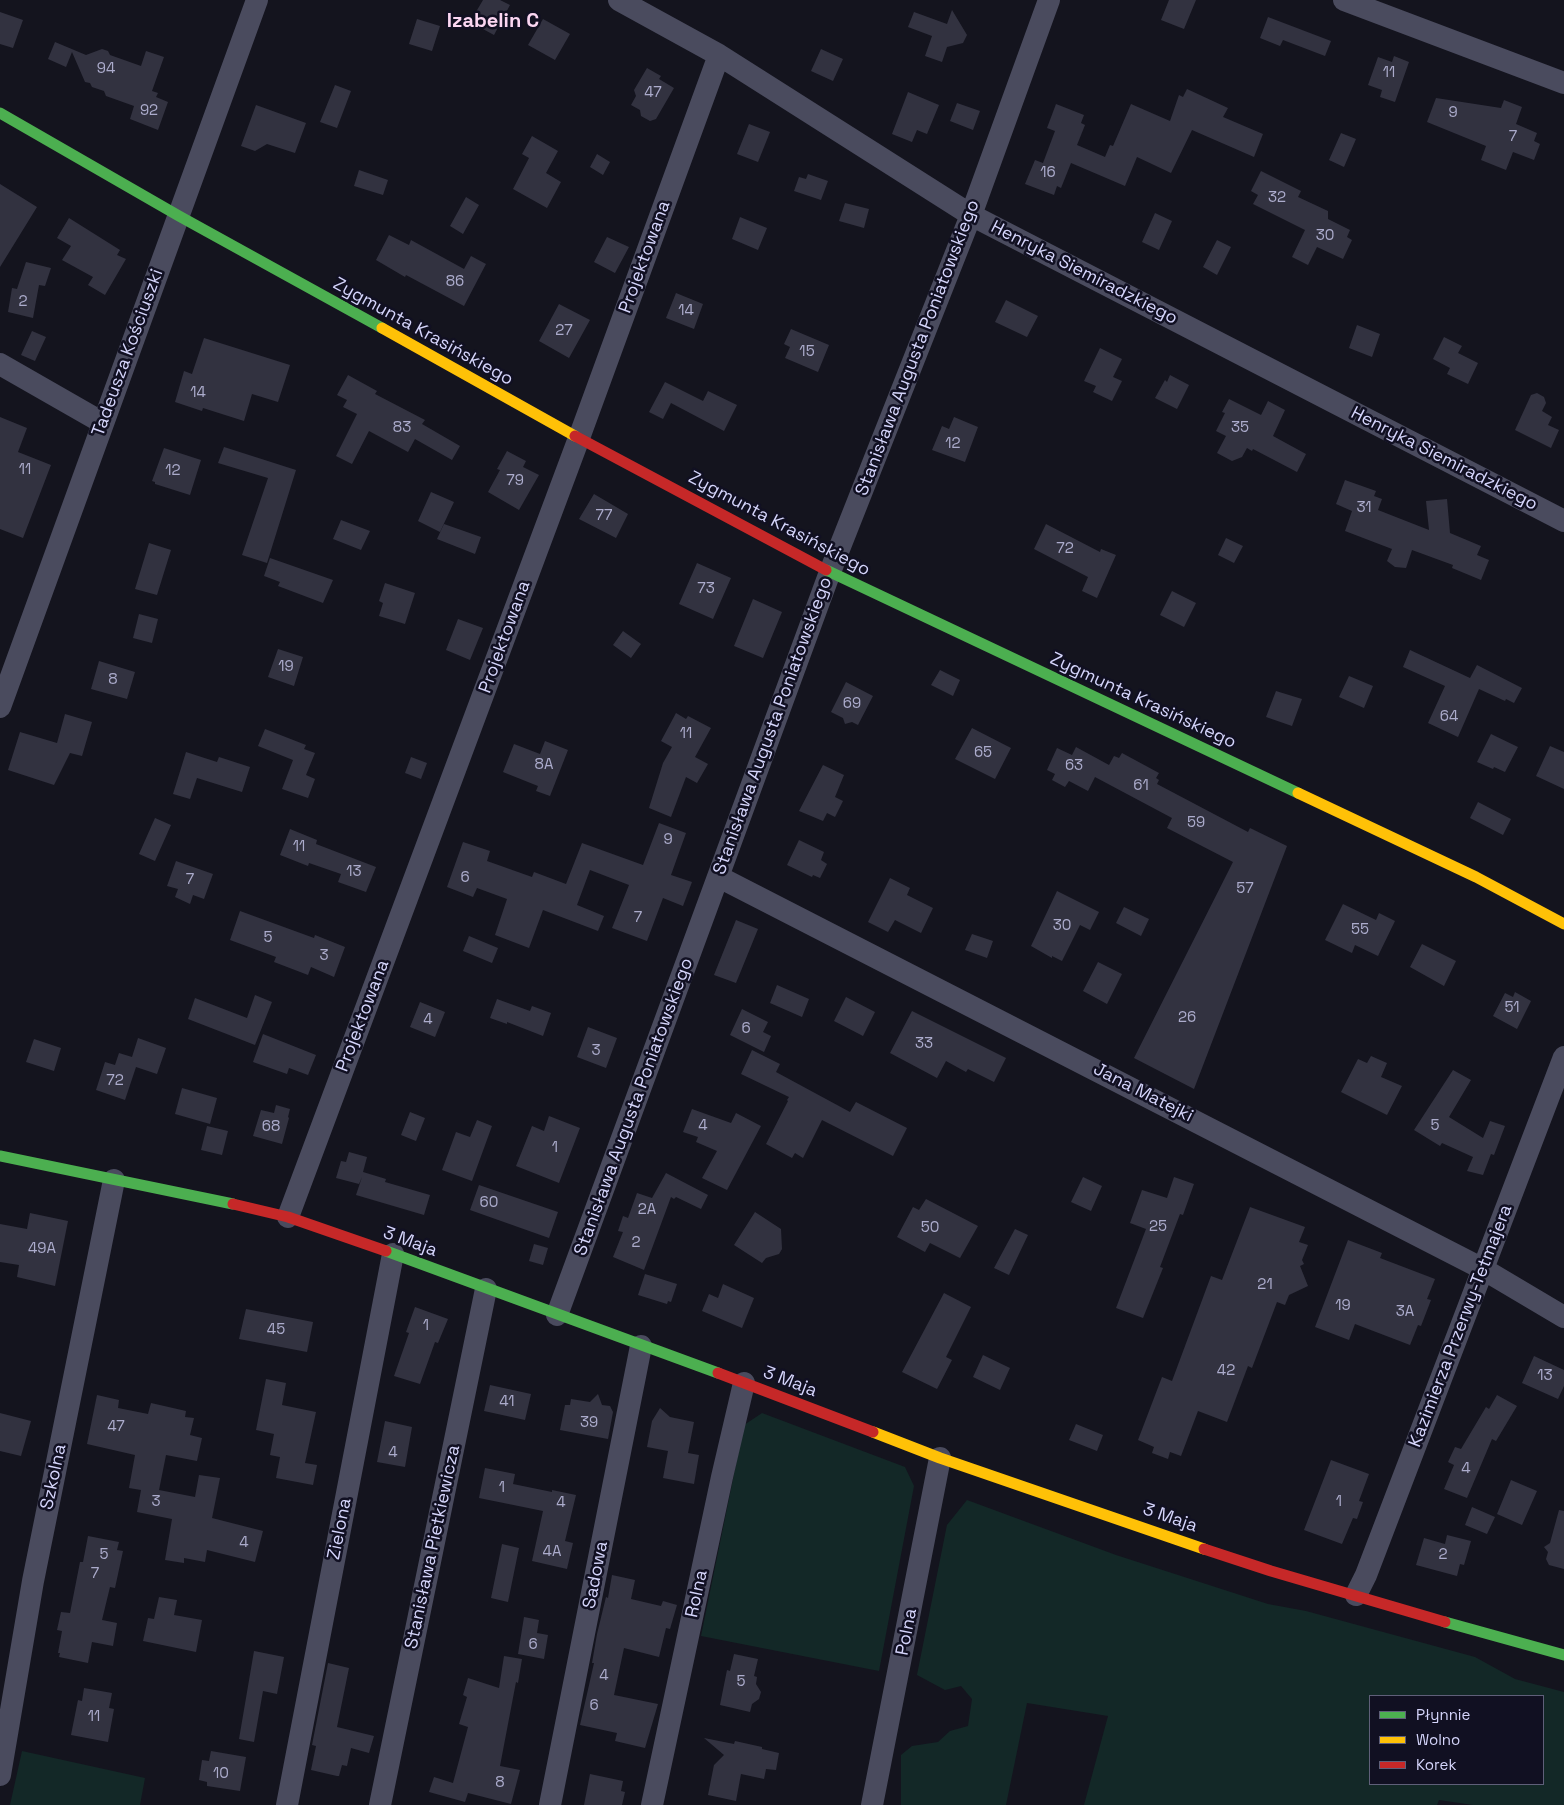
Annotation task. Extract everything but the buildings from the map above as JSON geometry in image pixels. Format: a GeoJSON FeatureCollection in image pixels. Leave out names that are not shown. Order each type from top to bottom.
{"type":"FeatureCollection","features":[{"type":"Feature","properties":{"kind":"street","name":"Tadeusza Kościuszki"},"geometry":{"type":"LineString","coordinates":[[0,707],[258,0]]}},
{"type":"Feature","properties":{"kind":"street","name":"Henryka Siemiradzkiego"},"geometry":{"type":"LineString","coordinates":[[618,0],[718,55],[970,215],[1564,521]]}},
{"type":"Feature","properties":{"kind":"street","name":"Stanisława Augusta Poniatowskiego"},"geometry":{"type":"LineString","coordinates":[[557,1315],[830,572],[970,215],[1049,0]]}},
{"type":"Feature","properties":{"kind":"street"},"geometry":{"type":"LineString","coordinates":[[1347,1],[1564,82]]}},
{"type":"Feature","properties":{"kind":"street","name":"Projektowana"},"geometry":{"type":"LineString","coordinates":[[288,1217],[579,438],[718,55]]}},
{"type":"Feature","properties":{"kind":"street","name":"Zygmunta Krasińskiego"},"geometry":{"type":"LineString","coordinates":[[0,113],[178,216],[579,438],[830,572],[1476,877],[1564,924]]}},
{"type":"Feature","properties":{"kind":"street"},"geometry":{"type":"LineString","coordinates":[[0,364],[103,423]]}},
{"type":"Feature","properties":{"kind":"street","name":"Jana Matejki"},"geometry":{"type":"LineString","coordinates":[[718,877],[1484,1269],[1564,1317]]}},
{"type":"Feature","properties":{"kind":"street","name":"Kazimierza Przerwy-Tetmajera"},"geometry":{"type":"LineString","coordinates":[[1356,1595],[1369,1566],[1484,1269],[1564,1057]]}},
{"type":"Feature","properties":{"kind":"street","name":"3 Maja"},"geometry":{"type":"LineString","coordinates":[[0,1156],[288,1217],[744,1383],[940,1458],[1271,1570],[1516,1643],[1564,1655]]}},
{"type":"Feature","properties":{"kind":"street","name":"Szkolna"},"geometry":{"type":"LineString","coordinates":[[0,1775],[33,1581],[114,1180]]}},
{"type":"Feature","properties":{"kind":"street","name":"Zielona"},"geometry":{"type":"LineString","coordinates":[[287,1805],[393,1254]]}},
{"type":"Feature","properties":{"kind":"street","name":"Stanisława Pietkiewicza"},"geometry":{"type":"LineString","coordinates":[[380,1805],[486,1289]]}},
{"type":"Feature","properties":{"kind":"street","name":"Sadowa"},"geometry":{"type":"LineString","coordinates":[[550,1805],[641,1346]]}},
{"type":"Feature","properties":{"kind":"street","name":"Rolna"},"geometry":{"type":"LineString","coordinates":[[652,1805],[744,1383]]}},
{"type":"Feature","properties":{"kind":"street","name":"Polna"},"geometry":{"type":"LineString","coordinates":[[872,1805],[940,1458]]}},
{"type":"Feature","properties":{"kind":"green space"},"geometry":{"type":"Polygon","coordinates":[[[762,1413],[905,1467],[914,1486],[879,1671],[701,1636],[744,1425],[762,1413]]]}},
{"type":"Feature","properties":{"kind":"green space"},"geometry":{"type":"Polygon","coordinates":[[[967,1500],[1116,1555],[1268,1604],[1306,1611],[1475,1657],[1515,1679],[1564,1692],[1564,1805],[1473,1805],[1439,1800],[1437,1805],[1084,1805],[1108,1716],[1027,1703],[1006,1805],[901,1805],[901,1755],[912,1746],[938,1742],[950,1731],[968,1726],[972,1699],[961,1686],[945,1690],[917,1675],[947,1525],[967,1500]]]}},
{"type":"Feature","properties":{"kind":"green space"},"geometry":{"type":"Polygon","coordinates":[[[22,1751],[145,1778],[140,1805],[10,1805],[22,1751]]]}},
{"type":"Feature","properties":{"kind":"traffic: fast"},"geometry":{"type":"LineString","coordinates":[[0,113],[179,216],[382,328]]}},
{"type":"Feature","properties":{"kind":"traffic: fast"},"geometry":{"type":"LineString","coordinates":[[826,570],[1298,793]]}},
{"type":"Feature","properties":{"kind":"traffic: fast"},"geometry":{"type":"LineString","coordinates":[[0,1156],[233,1204]]}},
{"type":"Feature","properties":{"kind":"traffic: fast"},"geometry":{"type":"LineString","coordinates":[[386,1251],[718,1373]]}},
{"type":"Feature","properties":{"kind":"traffic: fast"},"geometry":{"type":"LineString","coordinates":[[1445,1622],[1564,1655]]}},
{"type":"Feature","properties":{"kind":"traffic: slow"},"geometry":{"type":"LineString","coordinates":[[382,328],[575,436]]}},
{"type":"Feature","properties":{"kind":"traffic: slow"},"geometry":{"type":"LineString","coordinates":[[1298,793],[1476,877],[1564,924]]}},
{"type":"Feature","properties":{"kind":"traffic: slow"},"geometry":{"type":"LineString","coordinates":[[873,1432],[940,1458],[1204,1549]]}},
{"type":"Feature","properties":{"kind":"traffic: jam"},"geometry":{"type":"LineString","coordinates":[[575,436],[826,570]]}},
{"type":"Feature","properties":{"kind":"traffic: jam"},"geometry":{"type":"LineString","coordinates":[[233,1204],[288,1217],[386,1251]]}},
{"type":"Feature","properties":{"kind":"traffic: jam"},"geometry":{"type":"LineString","coordinates":[[718,1373],[873,1432]]}},
{"type":"Feature","properties":{"kind":"traffic: jam"},"geometry":{"type":"LineString","coordinates":[[1204,1549],[1271,1571],[1445,1622]]}},
{"type":"Feature","properties":{"kind":"district","name":"Izabelin C"},"geometry":{"type":"Point","coordinates":[493,22]}}]}
